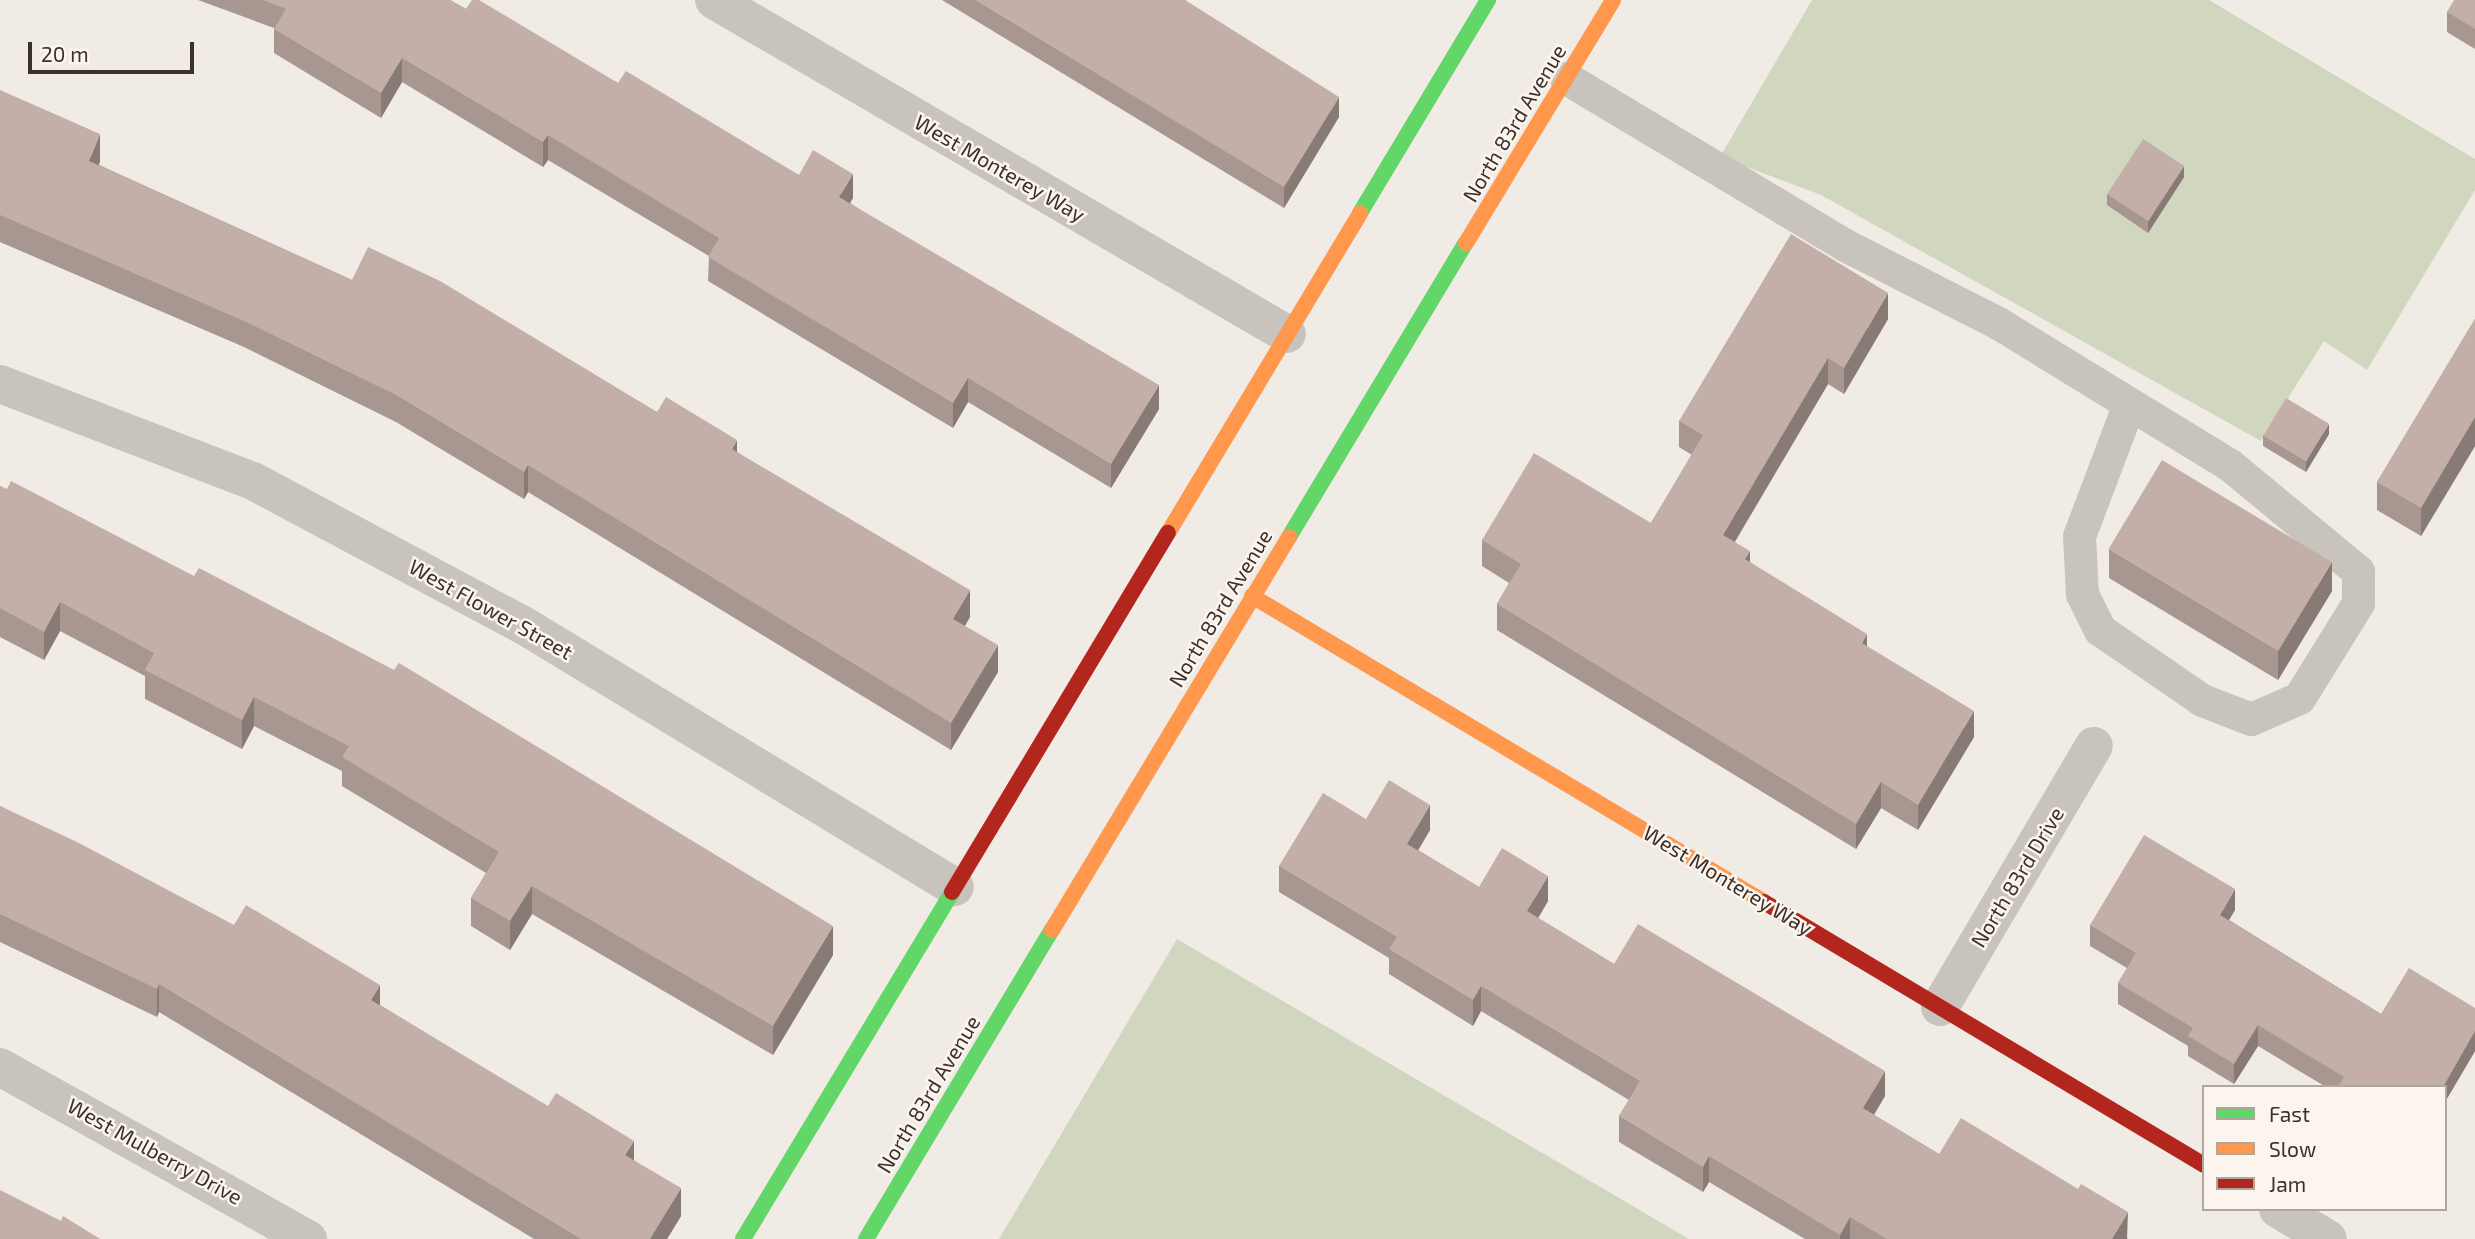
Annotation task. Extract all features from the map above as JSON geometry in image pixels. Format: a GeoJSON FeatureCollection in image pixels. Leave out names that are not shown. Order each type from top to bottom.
{"type":"FeatureCollection","features":[{"type":"Feature","properties":{"kind":"street","name":"West Monterey Way"},"geometry":{"type":"LineString","coordinates":[[714,0],[1287,334]]}},
{"type":"Feature","properties":{"kind":"street"},"geometry":{"type":"LineString","coordinates":[[743,1239],[1488,0]]}},
{"type":"Feature","properties":{"kind":"street","name":"North 83rd Avenue"},"geometry":{"type":"LineString","coordinates":[[866,1239],[1613,0]]}},
{"type":"Feature","properties":{"kind":"street","name":"West Flower Street"},"geometry":{"type":"LineString","coordinates":[[0,384],[253,481],[523,625],[955,887]]}},
{"type":"Feature","properties":{"kind":"street","name":"West Monterey Way"},"geometry":{"type":"LineString","coordinates":[[1252,596],[2202,1164]]}},
{"type":"Feature","properties":{"kind":"street","name":"North 83rd Drive"},"geometry":{"type":"LineString","coordinates":[[1940,1007],[2094,746]]}},
{"type":"Feature","properties":{"kind":"street","name":"West Mulberry Drive"},"geometry":{"type":"LineString","coordinates":[[0,1067],[309,1239]]}},
{"type":"Feature","properties":{"kind":"lane"},"geometry":{"type":"LineString","coordinates":[[1566,78],[1843,244],[1998,323],[2231,466],[2358,571],[2358,603],[2299,698],[2251,719],[2202,701],[2100,630],[2082,594],[2079,536],[2129,404]]}},
{"type":"Feature","properties":{"kind":"green space"},"geometry":{"type":"Polygon","coordinates":[[[1812,0],[2209,0],[2475,159],[2475,190],[2367,370],[2324,341],[2261,441],[1821,195],[1720,157],[1812,0]]]}},
{"type":"Feature","properties":{"kind":"green space"},"geometry":{"type":"Polygon","coordinates":[[[1177,939],[1689,1239],[999,1239],[1177,939]]]}},
{"type":"Feature","properties":{"kind":"building"},"geometry":{"type":"Polygon","coordinates":[[[263,0],[450,0],[466,9],[472,0],[479,0],[618,83],[626,71],[799,175],[813,150],[853,174],[839,197],[1159,385],[1111,464],[968,378],[953,403],[708,257],[719,238],[548,135],[543,142],[402,58],[381,93],[274,29],[286,9],[263,0]]]}},
{"type":"Feature","properties":{"kind":"building"},"geometry":{"type":"Polygon","coordinates":[[[975,0],[1185,0],[1339,97],[1284,187],[975,0]]]}},
{"type":"Feature","properties":{"kind":"building"},"geometry":{"type":"Polygon","coordinates":[[[2454,0],[2475,0],[2475,29],[2447,12],[2454,0]]]}},
{"type":"Feature","properties":{"kind":"building"},"geometry":{"type":"Polygon","coordinates":[[[0,90],[100,134],[89,161],[352,280],[368,247],[440,281],[657,412],[666,397],[737,440],[732,449],[970,590],[953,619],[998,645],[951,723],[528,465],[524,472],[396,395],[244,321],[0,215],[0,90]]]}},
{"type":"Feature","properties":{"kind":"building"},"geometry":{"type":"Polygon","coordinates":[[[2143,139],[2184,166],[2148,221],[2107,194],[2143,139]]]}},
{"type":"Feature","properties":{"kind":"building"},"geometry":{"type":"Polygon","coordinates":[[[1791,234],[1888,293],[1844,368],[1828,358],[1723,535],[1750,551],[1745,559],[1867,634],[1862,643],[1974,711],[1918,805],[1881,782],[1856,824],[1497,604],[1521,564],[1482,540],[1534,453],[1651,523],[1703,435],[1679,421],[1791,234]]]}},
{"type":"Feature","properties":{"kind":"building"},"geometry":{"type":"Polygon","coordinates":[[[2475,319],[2475,417],[2421,508],[2377,482],[2475,319]]]}},
{"type":"Feature","properties":{"kind":"building"},"geometry":{"type":"Polygon","coordinates":[[[2286,398],[2329,424],[2306,461],[2263,436],[2286,398]]]}},
{"type":"Feature","properties":{"kind":"building"},"geometry":{"type":"Polygon","coordinates":[[[2162,460],[2332,562],[2278,651],[2108,549],[2162,460]]]}},
{"type":"Feature","properties":{"kind":"building"},"geometry":{"type":"Polygon","coordinates":[[[11,481],[194,576],[199,568],[394,670],[399,663],[833,926],[773,1026],[532,886],[510,921],[471,898],[499,852],[342,757],[349,746],[254,697],[242,720],[145,670],[154,653],[60,602],[44,632],[0,608],[0,486],[7,489],[11,481]]]}},
{"type":"Feature","properties":{"kind":"building"},"geometry":{"type":"Polygon","coordinates":[[[1389,780],[1430,805],[1407,844],[1479,887],[1502,848],[1548,876],[1527,911],[1614,964],[1638,924],[1885,1071],[1863,1108],[1939,1154],[1961,1118],[2078,1189],[2081,1184],[2128,1212],[2112,1239],[1887,1239],[1850,1217],[1840,1235],[1709,1156],[1703,1167],[1619,1116],[1640,1081],[1481,986],[1473,1000],[1389,949],[1397,937],[1279,866],[1323,793],[1366,819],[1389,780]]]}},
{"type":"Feature","properties":{"kind":"building"},"geometry":{"type":"Polygon","coordinates":[[[0,806],[79,843],[234,925],[246,905],[380,985],[371,1000],[548,1106],[556,1093],[634,1141],[625,1155],[681,1188],[650,1239],[581,1239],[159,984],[157,989],[0,914],[0,806]]]}},
{"type":"Feature","properties":{"kind":"building"},"geometry":{"type":"Polygon","coordinates":[[[2144,835],[2235,889],[2220,915],[2381,1014],[2409,968],[2475,1008],[2475,1031],[2444,1085],[2339,1085],[2344,1077],[2258,1025],[2234,1064],[2188,1036],[2193,1028],[2118,983],[2136,953],[2090,925],[2144,835]]]}},
{"type":"Feature","properties":{"kind":"building"},"geometry":{"type":"Polygon","coordinates":[[[0,1190],[61,1221],[63,1216],[100,1239],[0,1239],[0,1190]]]}},
{"type":"Feature","properties":{"kind":"traffic: fast"},"geometry":{"type":"LineString","coordinates":[[1360,213],[1488,0]]}},
{"type":"Feature","properties":{"kind":"traffic: fast"},"geometry":{"type":"LineString","coordinates":[[1289,537],[1466,243]]}},
{"type":"Feature","properties":{"kind":"traffic: fast"},"geometry":{"type":"LineString","coordinates":[[743,1239],[952,892]]}},
{"type":"Feature","properties":{"kind":"traffic: fast"},"geometry":{"type":"LineString","coordinates":[[866,1239],[1052,930]]}},
{"type":"Feature","properties":{"kind":"traffic: slow"},"geometry":{"type":"LineString","coordinates":[[1466,243],[1613,0]]}},
{"type":"Feature","properties":{"kind":"traffic: slow"},"geometry":{"type":"LineString","coordinates":[[1168,533],[1360,213]]}},
{"type":"Feature","properties":{"kind":"traffic: slow"},"geometry":{"type":"LineString","coordinates":[[1052,930],[1289,537]]}},
{"type":"Feature","properties":{"kind":"traffic: slow"},"geometry":{"type":"LineString","coordinates":[[1252,596],[1764,902]]}},
{"type":"Feature","properties":{"kind":"traffic: jam"},"geometry":{"type":"LineString","coordinates":[[952,892],[1168,533]]}},
{"type":"Feature","properties":{"kind":"traffic: jam"},"geometry":{"type":"LineString","coordinates":[[1764,902],[2202,1164]]}}]}
